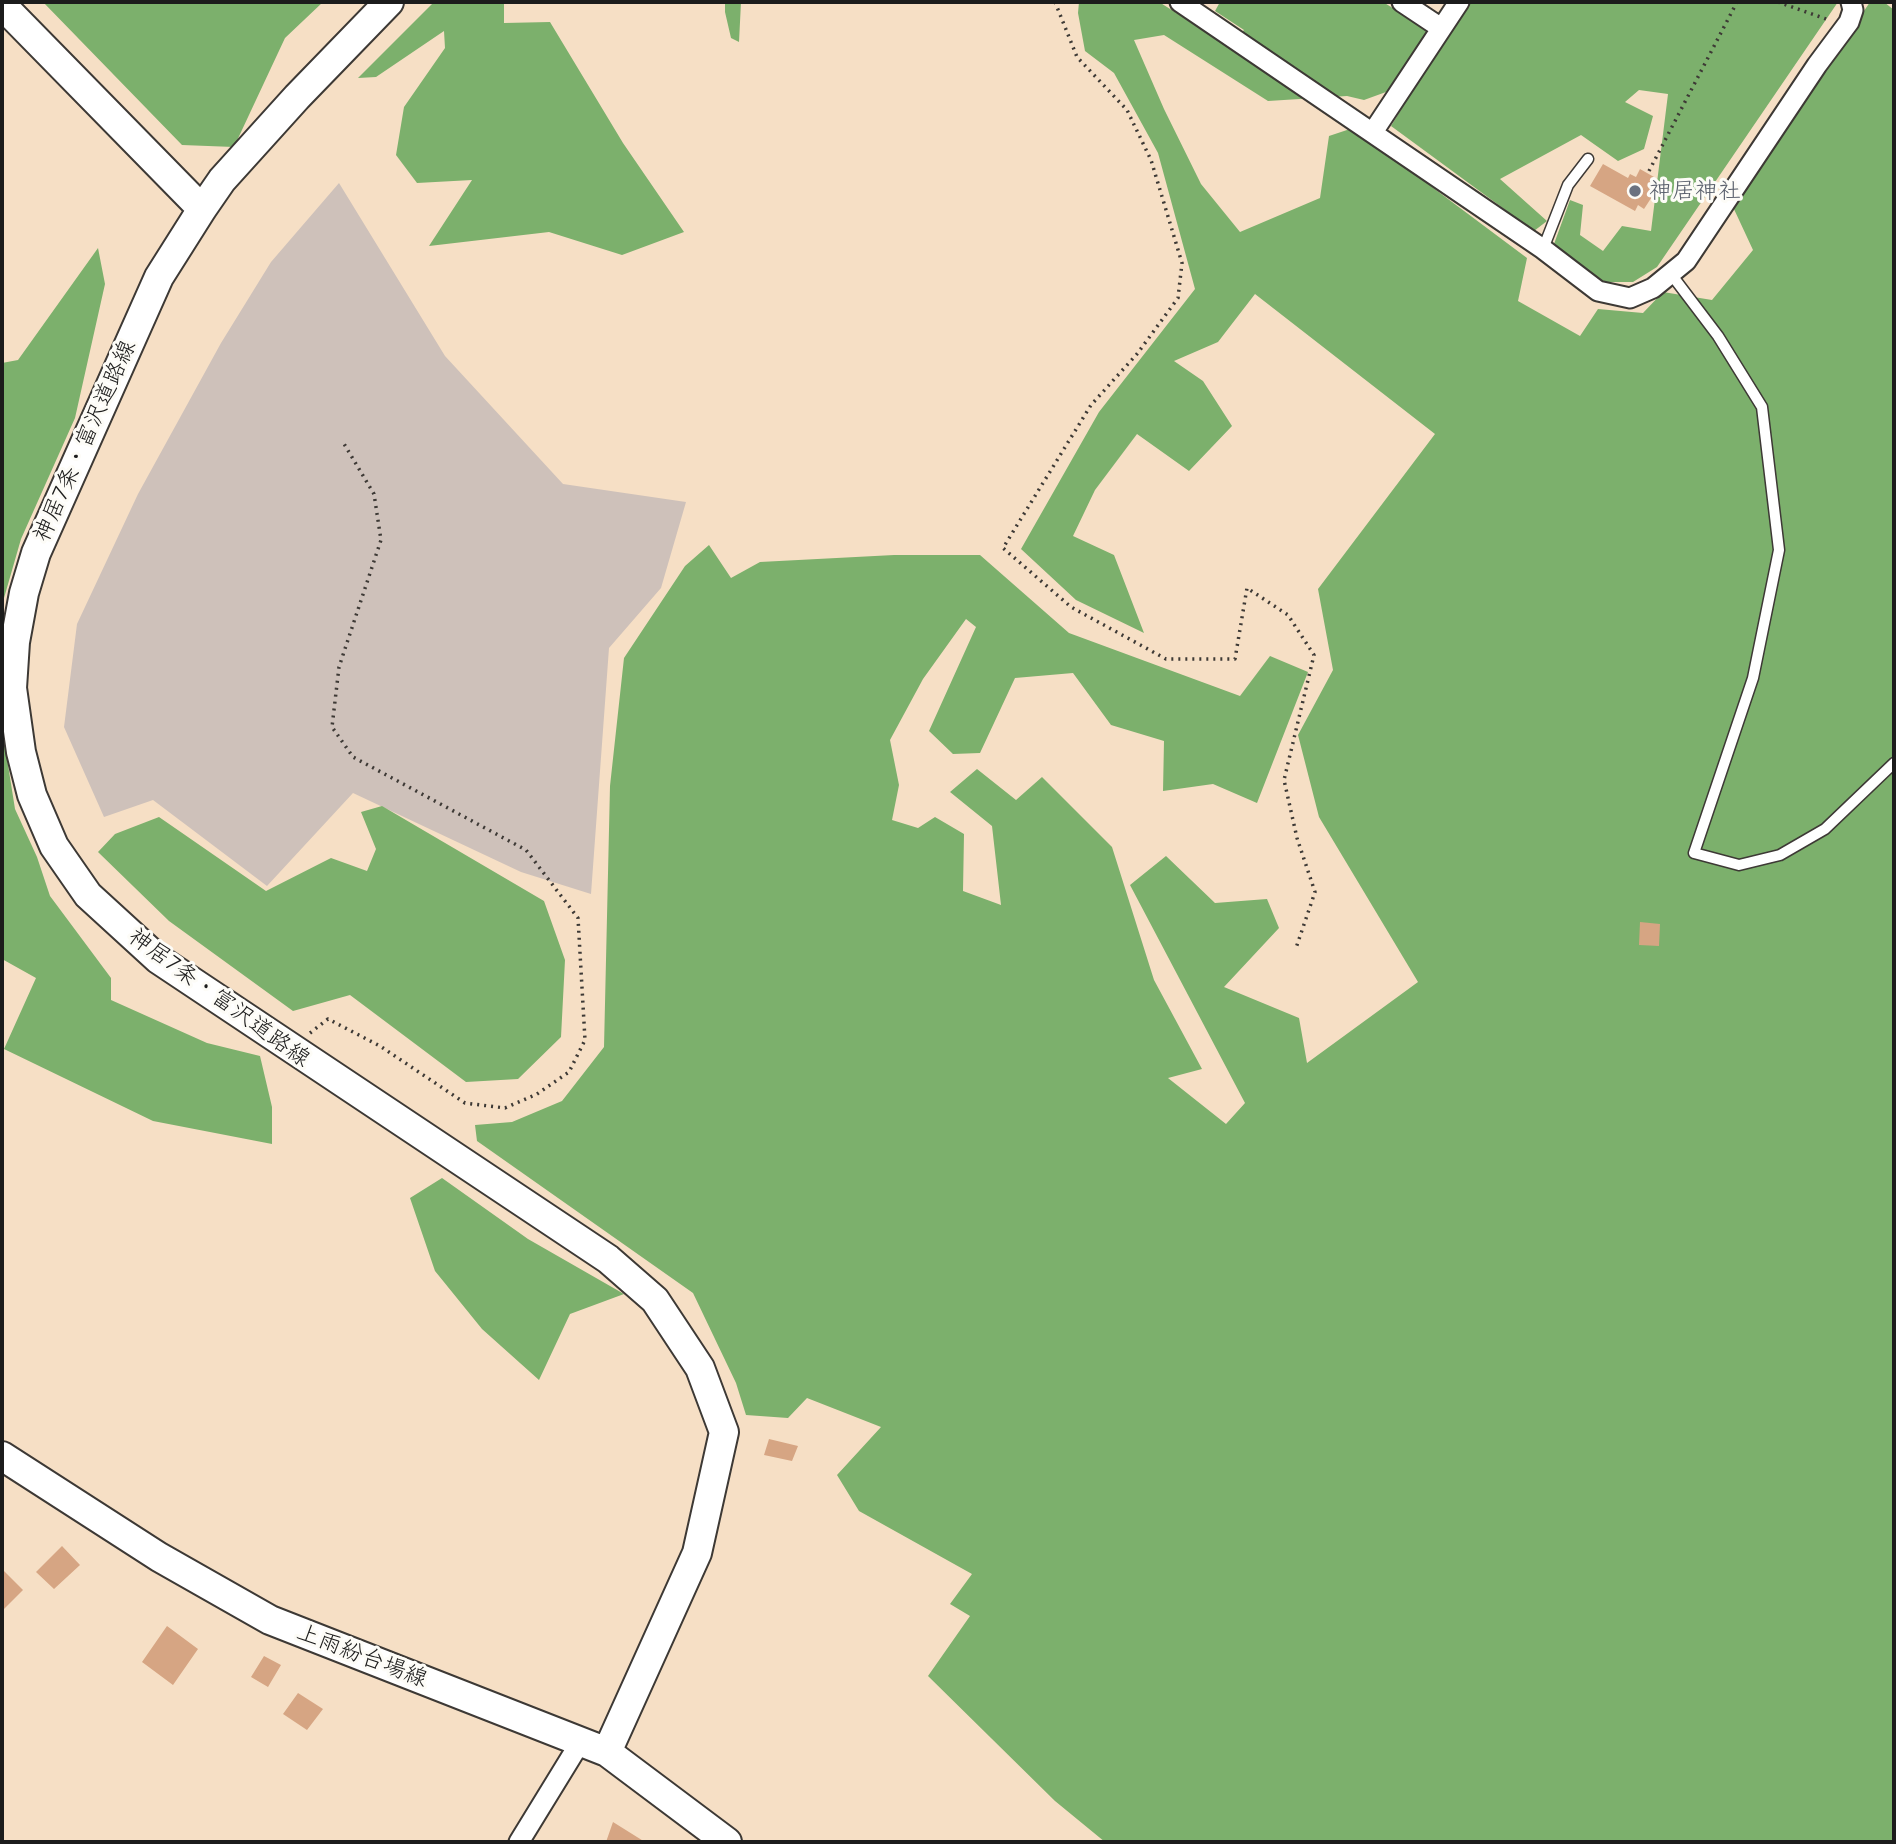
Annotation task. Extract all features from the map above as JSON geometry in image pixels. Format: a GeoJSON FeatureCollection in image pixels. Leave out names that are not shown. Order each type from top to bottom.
{"type":"FeatureCollection","features":[{"type":"Feature","properties":{"kind":"street","name":"神居7条・富沢道路線"},"geometry":{"type":"LineString","coordinates":[[389,2],[222,180],[159,277],[36,553],[24,593],[12,688],[21,752],[33,794],[54,846],[88,895],[158,960],[608,1259],[655,1300],[700,1368],[724,1432],[697,1553],[607,1752]]}},
{"type":"Feature","properties":{"kind":"street"},"geometry":{"type":"LineString","coordinates":[[1180,2],[1543,249],[1598,291],[1630,298],[1653,289],[1686,261],[1849,22],[1853,10],[1851,2]]}},
{"type":"Feature","properties":{"kind":"street"},"geometry":{"type":"LineString","coordinates":[[1402,2],[1441,28]]}},
{"type":"Feature","properties":{"kind":"street"},"geometry":{"type":"LineString","coordinates":[[1373,132],[1459,2]]}},
{"type":"Feature","properties":{"kind":"street"},"geometry":{"type":"LineString","coordinates":[[2,5],[202,209]]}},
{"type":"Feature","properties":{"kind":"street","name":"上雨紛台場線"},"geometry":{"type":"LineString","coordinates":[[2,1455],[159,1558],[270,1620],[607,1752],[727,1842]]}},
{"type":"Feature","properties":{"kind":"street"},"geometry":{"type":"LineString","coordinates":[[519,1842],[581,1741]]}},
{"type":"Feature","properties":{"kind":"lane"},"geometry":{"type":"LineString","coordinates":[[1543,249],[1568,185],[1588,159]]}},
{"type":"Feature","properties":{"kind":"lane"},"geometry":{"type":"LineString","coordinates":[[1671,274],[1718,337],[1762,407],[1779,550],[1753,678],[1694,853],[1740,865],[1780,855],[1825,829],[1894,764]]}},
{"type":"Feature","properties":{"kind":"path"},"geometry":{"type":"LineString","coordinates":[[1055,2],[1077,57],[1127,110],[1151,160],[1182,263],[1178,298],[1137,355],[1091,405],[1003,548],[1071,607],[1166,659],[1235,659],[1247,587],[1289,615],[1314,655],[1284,780],[1297,838],[1315,892],[1296,948]]}},
{"type":"Feature","properties":{"kind":"path"},"geometry":{"type":"LineString","coordinates":[[1649,171],[1737,2]]}},
{"type":"Feature","properties":{"kind":"path"},"geometry":{"type":"LineString","coordinates":[[1778,2],[1832,21],[1849,22]]}},
{"type":"Feature","properties":{"kind":"path"},"geometry":{"type":"LineString","coordinates":[[289,1049],[328,1019],[380,1046],[465,1103],[505,1108],[537,1094],[569,1072],[585,1041],[578,918],[526,850],[353,757],[332,727],[339,667],[381,540],[374,494],[343,442]]}},
{"type":"Feature","properties":{"kind":"shaded area"},"geometry":{"type":"Polygon","coordinates":[[[339,183],[445,356],[563,484],[686,502],[661,588],[609,648],[591,894],[521,872],[353,793],[267,886],[153,800],[104,817],[64,727],[77,624],[138,494],[221,343],[271,262],[339,183]]]}},
{"type":"Feature","properties":{"kind":"green space"},"geometry":{"type":"Polygon","coordinates":[[[43,2],[323,2],[285,38],[234,147],[182,145],[43,2]]]}},
{"type":"Feature","properties":{"kind":"green space"},"geometry":{"type":"Polygon","coordinates":[[[434,2],[504,2],[504,23],[550,22],[623,143],[684,232],[622,255],[549,232],[429,246],[472,180],[417,183],[396,155],[404,107],[445,48],[444,31],[376,77],[358,78],[434,2]]]}},
{"type":"Feature","properties":{"kind":"green space"},"geometry":{"type":"Polygon","coordinates":[[[725,2],[741,2],[739,42],[731,38],[725,2]]]}},
{"type":"Feature","properties":{"kind":"green space"},"geometry":{"type":"Polygon","coordinates":[[[1079,2],[1159,2],[1229,46],[1244,30],[1215,11],[1220,2],[1383,2],[1425,28],[1448,2],[1838,2],[1657,267],[1633,282],[1603,282],[1554,244],[1570,200],[1583,205],[1580,235],[1603,251],[1622,226],[1651,231],[1668,94],[1639,90],[1625,102],[1653,116],[1644,149],[1618,161],[1581,135],[1500,179],[1547,221],[1534,231],[1391,126],[1419,80],[1364,100],[1347,96],[1268,101],[1164,35],[1134,40],[1201,184],[1240,232],[1320,198],[1329,136],[1353,128],[1527,258],[1518,301],[1580,336],[1598,309],[1643,313],[1663,292],[1712,300],[1753,250],[1733,207],[1870,2],[1884,2],[1894,10],[1894,1842],[1105,1842],[1055,1801],[928,1676],[970,1616],[950,1604],[972,1574],[859,1511],[837,1475],[881,1427],[807,1398],[788,1418],[746,1415],[736,1383],[693,1293],[477,1141],[475,1125],[512,1122],[562,1101],[604,1047],[610,786],[624,658],[685,566],[709,545],[731,578],[760,562],[894,555],[980,555],[1069,633],[1240,696],[1270,656],[1308,672],[1257,803],[1213,784],[1163,791],[1164,741],[1111,725],[1073,673],[1015,678],[980,753],[953,754],[929,731],[976,627],[966,619],[923,679],[890,740],[899,785],[892,820],[918,828],[935,817],[964,834],[963,891],[1001,905],[992,826],[950,792],[977,769],[1016,800],[1042,777],[1112,847],[1154,980],[1202,1069],[1168,1078],[1226,1124],[1245,1103],[1130,885],[1166,856],[1215,903],[1267,899],[1279,928],[1224,987],[1299,1018],[1307,1063],[1418,982],[1319,817],[1298,735],[1333,670],[1318,589],[1435,434],[1255,294],[1218,342],[1174,361],[1203,381],[1232,426],[1189,471],[1137,434],[1095,490],[1073,536],[1114,555],[1144,633],[1076,600],[1021,549],[1099,412],[1195,289],[1158,153],[1114,73],[1085,51],[1078,13],[1079,2]]]}},
{"type":"Feature","properties":{"kind":"green space"},"geometry":{"type":"Polygon","coordinates":[[[98,248],[105,284],[75,418],[21,539],[2,605],[2,363],[18,360],[98,248]]]}},
{"type":"Feature","properties":{"kind":"green space"},"geometry":{"type":"Polygon","coordinates":[[[2,727],[15,809],[37,857],[50,896],[111,978],[111,1000],[207,1043],[260,1056],[272,1107],[272,1144],[153,1121],[4,1049],[36,978],[2,959],[2,727]]]}},
{"type":"Feature","properties":{"kind":"green space"},"geometry":{"type":"Polygon","coordinates":[[[382,806],[544,901],[565,960],[561,1037],[518,1079],[466,1082],[350,995],[293,1011],[169,921],[98,852],[115,834],[159,817],[266,891],[331,858],[367,871],[376,849],[361,812],[382,806]]]}},
{"type":"Feature","properties":{"kind":"green space"},"geometry":{"type":"Polygon","coordinates":[[[442,1178],[528,1239],[624,1294],[570,1314],[539,1380],[482,1329],[435,1271],[410,1198],[442,1178]]]}},
{"type":"Feature","properties":{"kind":"building"},"geometry":{"type":"Polygon","coordinates":[[[1603,164],[1628,178],[1630,174],[1636,177],[1640,169],[1654,177],[1649,185],[1657,189],[1644,209],[1638,205],[1635,211],[1590,186],[1603,164]]]}},
{"type":"Feature","properties":{"kind":"building"},"geometry":{"type":"Polygon","coordinates":[[[1640,922],[1660,924],[1659,946],[1639,945],[1640,922]]]}},
{"type":"Feature","properties":{"kind":"building"},"geometry":{"type":"Polygon","coordinates":[[[769,1439],[798,1446],[792,1461],[764,1455],[769,1439]]]}},
{"type":"Feature","properties":{"kind":"building"},"geometry":{"type":"Polygon","coordinates":[[[62,1546],[80,1565],[54,1589],[36,1572],[62,1546]]]}},
{"type":"Feature","properties":{"kind":"building"},"geometry":{"type":"Polygon","coordinates":[[[2,1569],[23,1590],[2,1611],[2,1569]]]}},
{"type":"Feature","properties":{"kind":"building"},"geometry":{"type":"Polygon","coordinates":[[[167,1626],[198,1649],[173,1685],[142,1662],[167,1626]]]}},
{"type":"Feature","properties":{"kind":"building"},"geometry":{"type":"Polygon","coordinates":[[[264,1656],[281,1665],[268,1687],[251,1677],[264,1656]]]}},
{"type":"Feature","properties":{"kind":"building"},"geometry":{"type":"Polygon","coordinates":[[[298,1693],[323,1709],[307,1730],[283,1714],[298,1693]]]}},
{"type":"Feature","properties":{"kind":"building"},"geometry":{"type":"Polygon","coordinates":[[[613,1822],[645,1842],[606,1842],[613,1822]]]}},
{"type":"Feature","properties":{"kind":"place","name":"神居神社"},"geometry":{"type":"Point","coordinates":[1635,191]}}]}
